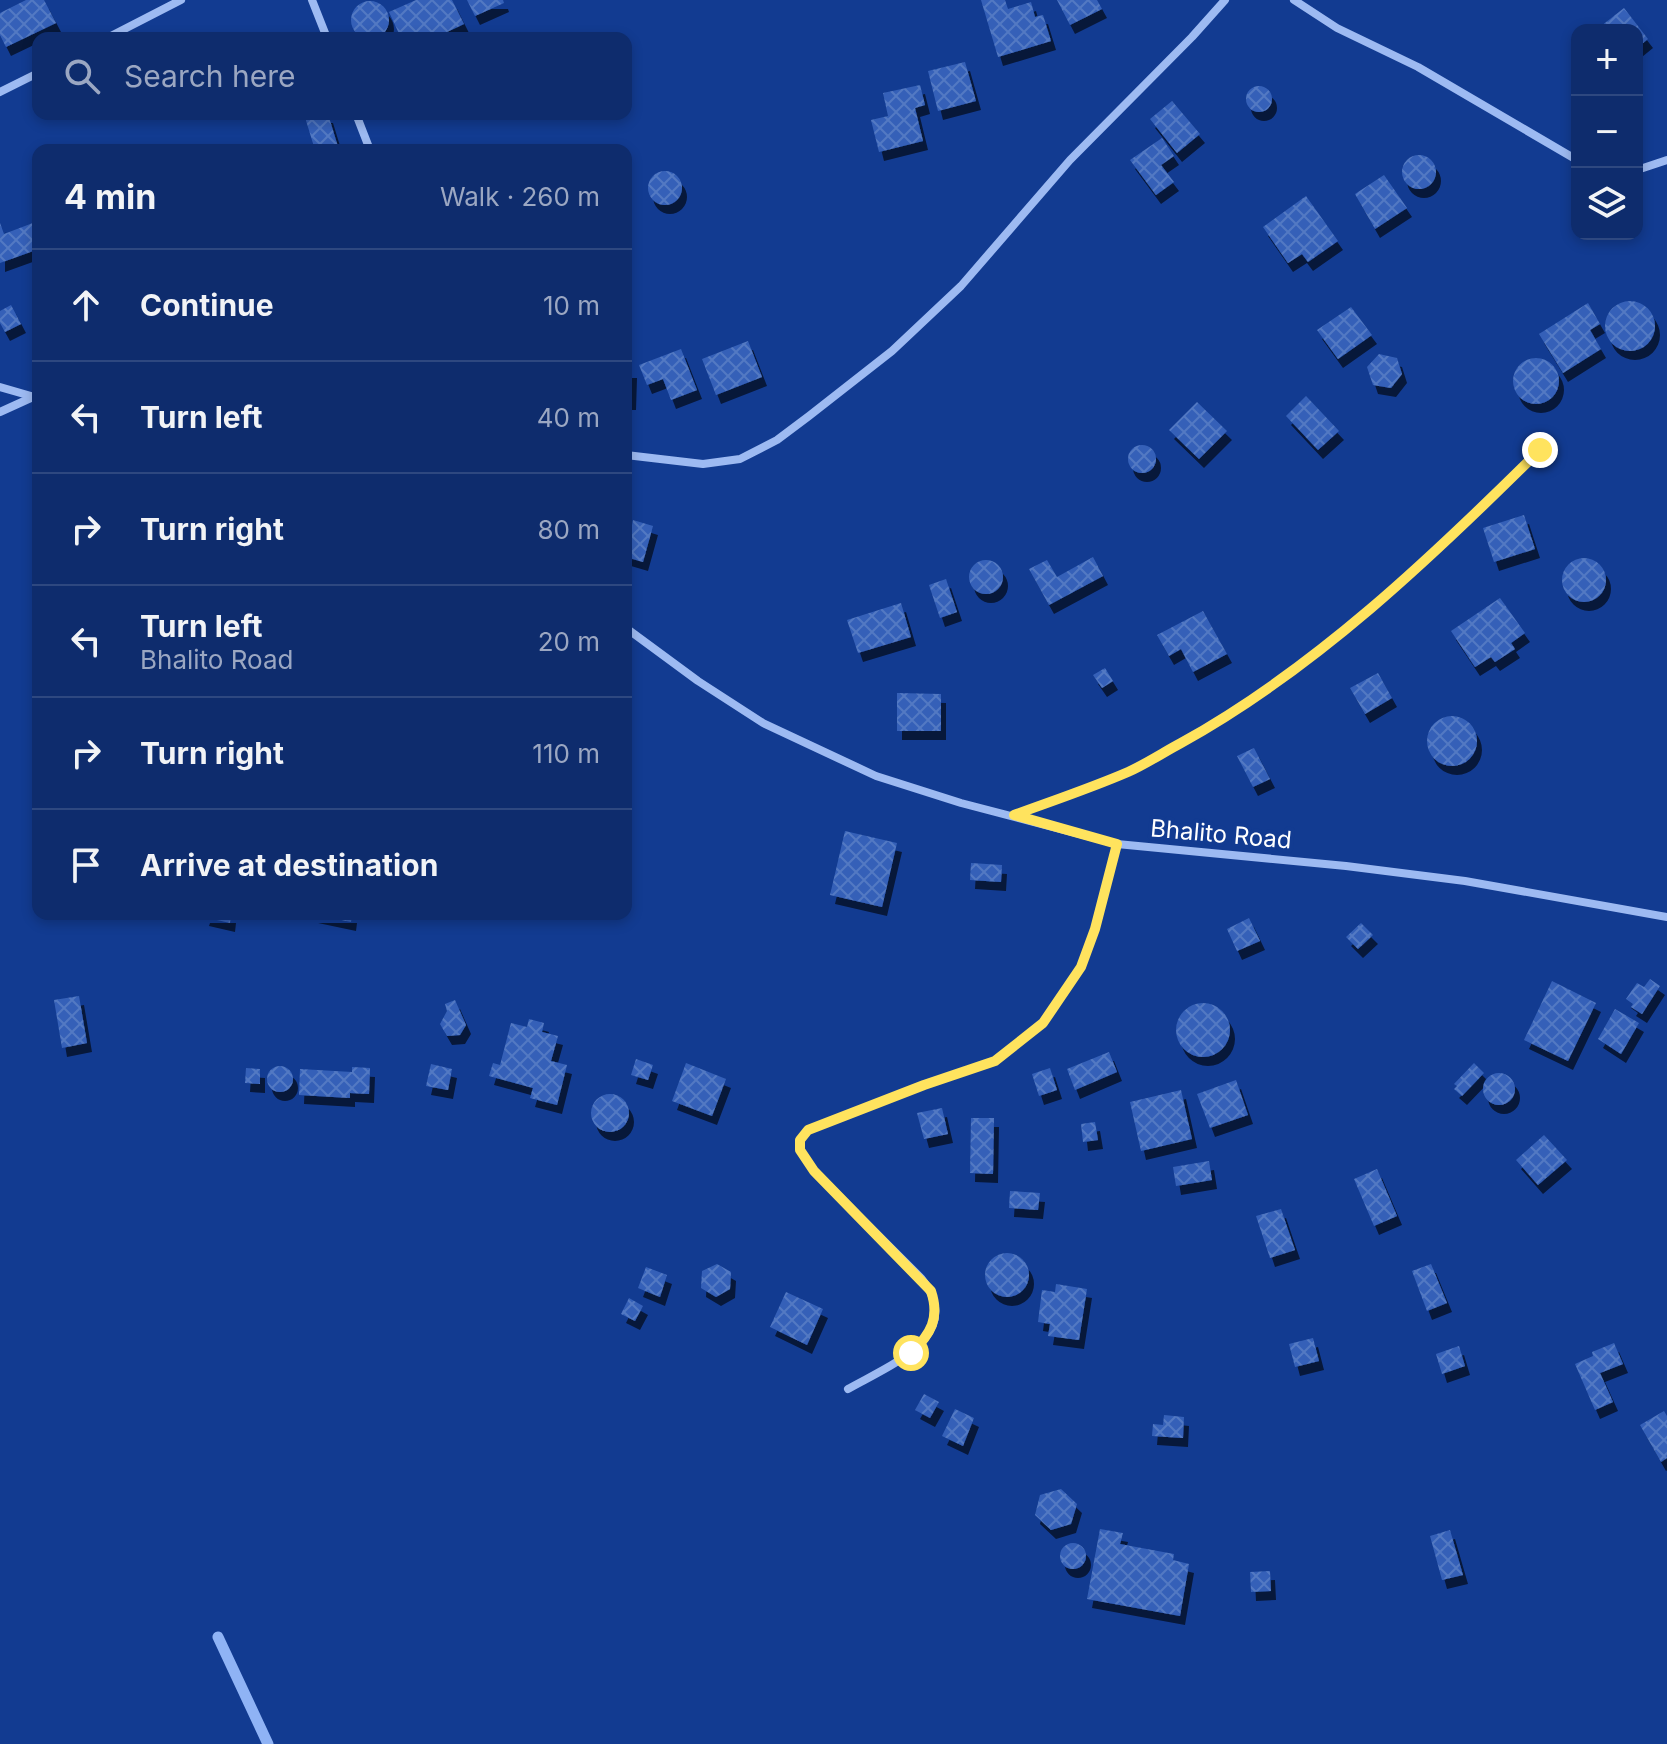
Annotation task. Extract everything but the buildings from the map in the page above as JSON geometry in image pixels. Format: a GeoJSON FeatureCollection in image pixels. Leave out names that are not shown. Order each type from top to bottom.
{"type":"FeatureCollection","features":[{"type":"Feature","properties":{"kind":"street"},"geometry":{"type":"LineString","coordinates":[[119,32],[181,0]]}},
{"type":"Feature","properties":{"kind":"street"},"geometry":{"type":"LineString","coordinates":[[312,0],[325,32]]}},
{"type":"Feature","properties":{"kind":"street"},"geometry":{"type":"LineString","coordinates":[[632,456],[703,464],[740,459],[777,440],[809,416],[892,351],[961,286],[1070,160],[1225,0]]}},
{"type":"Feature","properties":{"kind":"street"},"geometry":{"type":"LineString","coordinates":[[1294,0],[1337,28],[1418,67],[1571,156]]}},
{"type":"Feature","properties":{"kind":"street"},"geometry":{"type":"LineString","coordinates":[[0,92],[32,76]]}},
{"type":"Feature","properties":{"kind":"street"},"geometry":{"type":"LineString","coordinates":[[358,120],[368,144]]}},
{"type":"Feature","properties":{"kind":"street"},"geometry":{"type":"LineString","coordinates":[[1643,168],[1667,160]]}},
{"type":"Feature","properties":{"kind":"street"},"geometry":{"type":"LineString","coordinates":[[0,387],[32,397]]}},
{"type":"Feature","properties":{"kind":"street"},"geometry":{"type":"LineString","coordinates":[[0,412],[32,400]]}},
{"type":"Feature","properties":{"kind":"street"},"geometry":{"type":"LineString","coordinates":[[1014,815],[1129,771],[1212,726],[1286,676],[1474,515],[1540,450]]}},
{"type":"Feature","properties":{"kind":"street","name":"Bhalito Road"},"geometry":{"type":"LineString","coordinates":[[632,632],[698,681],[763,723],[876,776],[961,803],[1117,844],[1450,879],[1667,917]]}},
{"type":"Feature","properties":{"kind":"street"},"geometry":{"type":"LineString","coordinates":[[848,1389],[911,1353],[934,1324],[936,1306],[931,1291],[921,1278],[814,1171],[800,1150],[800,1140],[803,1134],[924,1085],[995,1061],[1043,1023],[1081,967],[1095,929],[1117,844]]}},
{"type":"Feature","properties":{"kind":"waterway"},"geometry":{"type":"LineString","coordinates":[[218,1637],[268,1744]]}},
{"type":"Feature","properties":{"kind":"route"},"geometry":{"type":"LineString","coordinates":[[911,1353],[934,1324],[936,1306],[931,1291],[814,1171],[800,1150],[800,1140],[808,1130],[995,1061],[1043,1023],[1066,992],[1081,967],[1095,929],[1117,844],[1014,815],[1129,771],[1212,726],[1286,676],[1474,515],[1540,450]]}}]}
